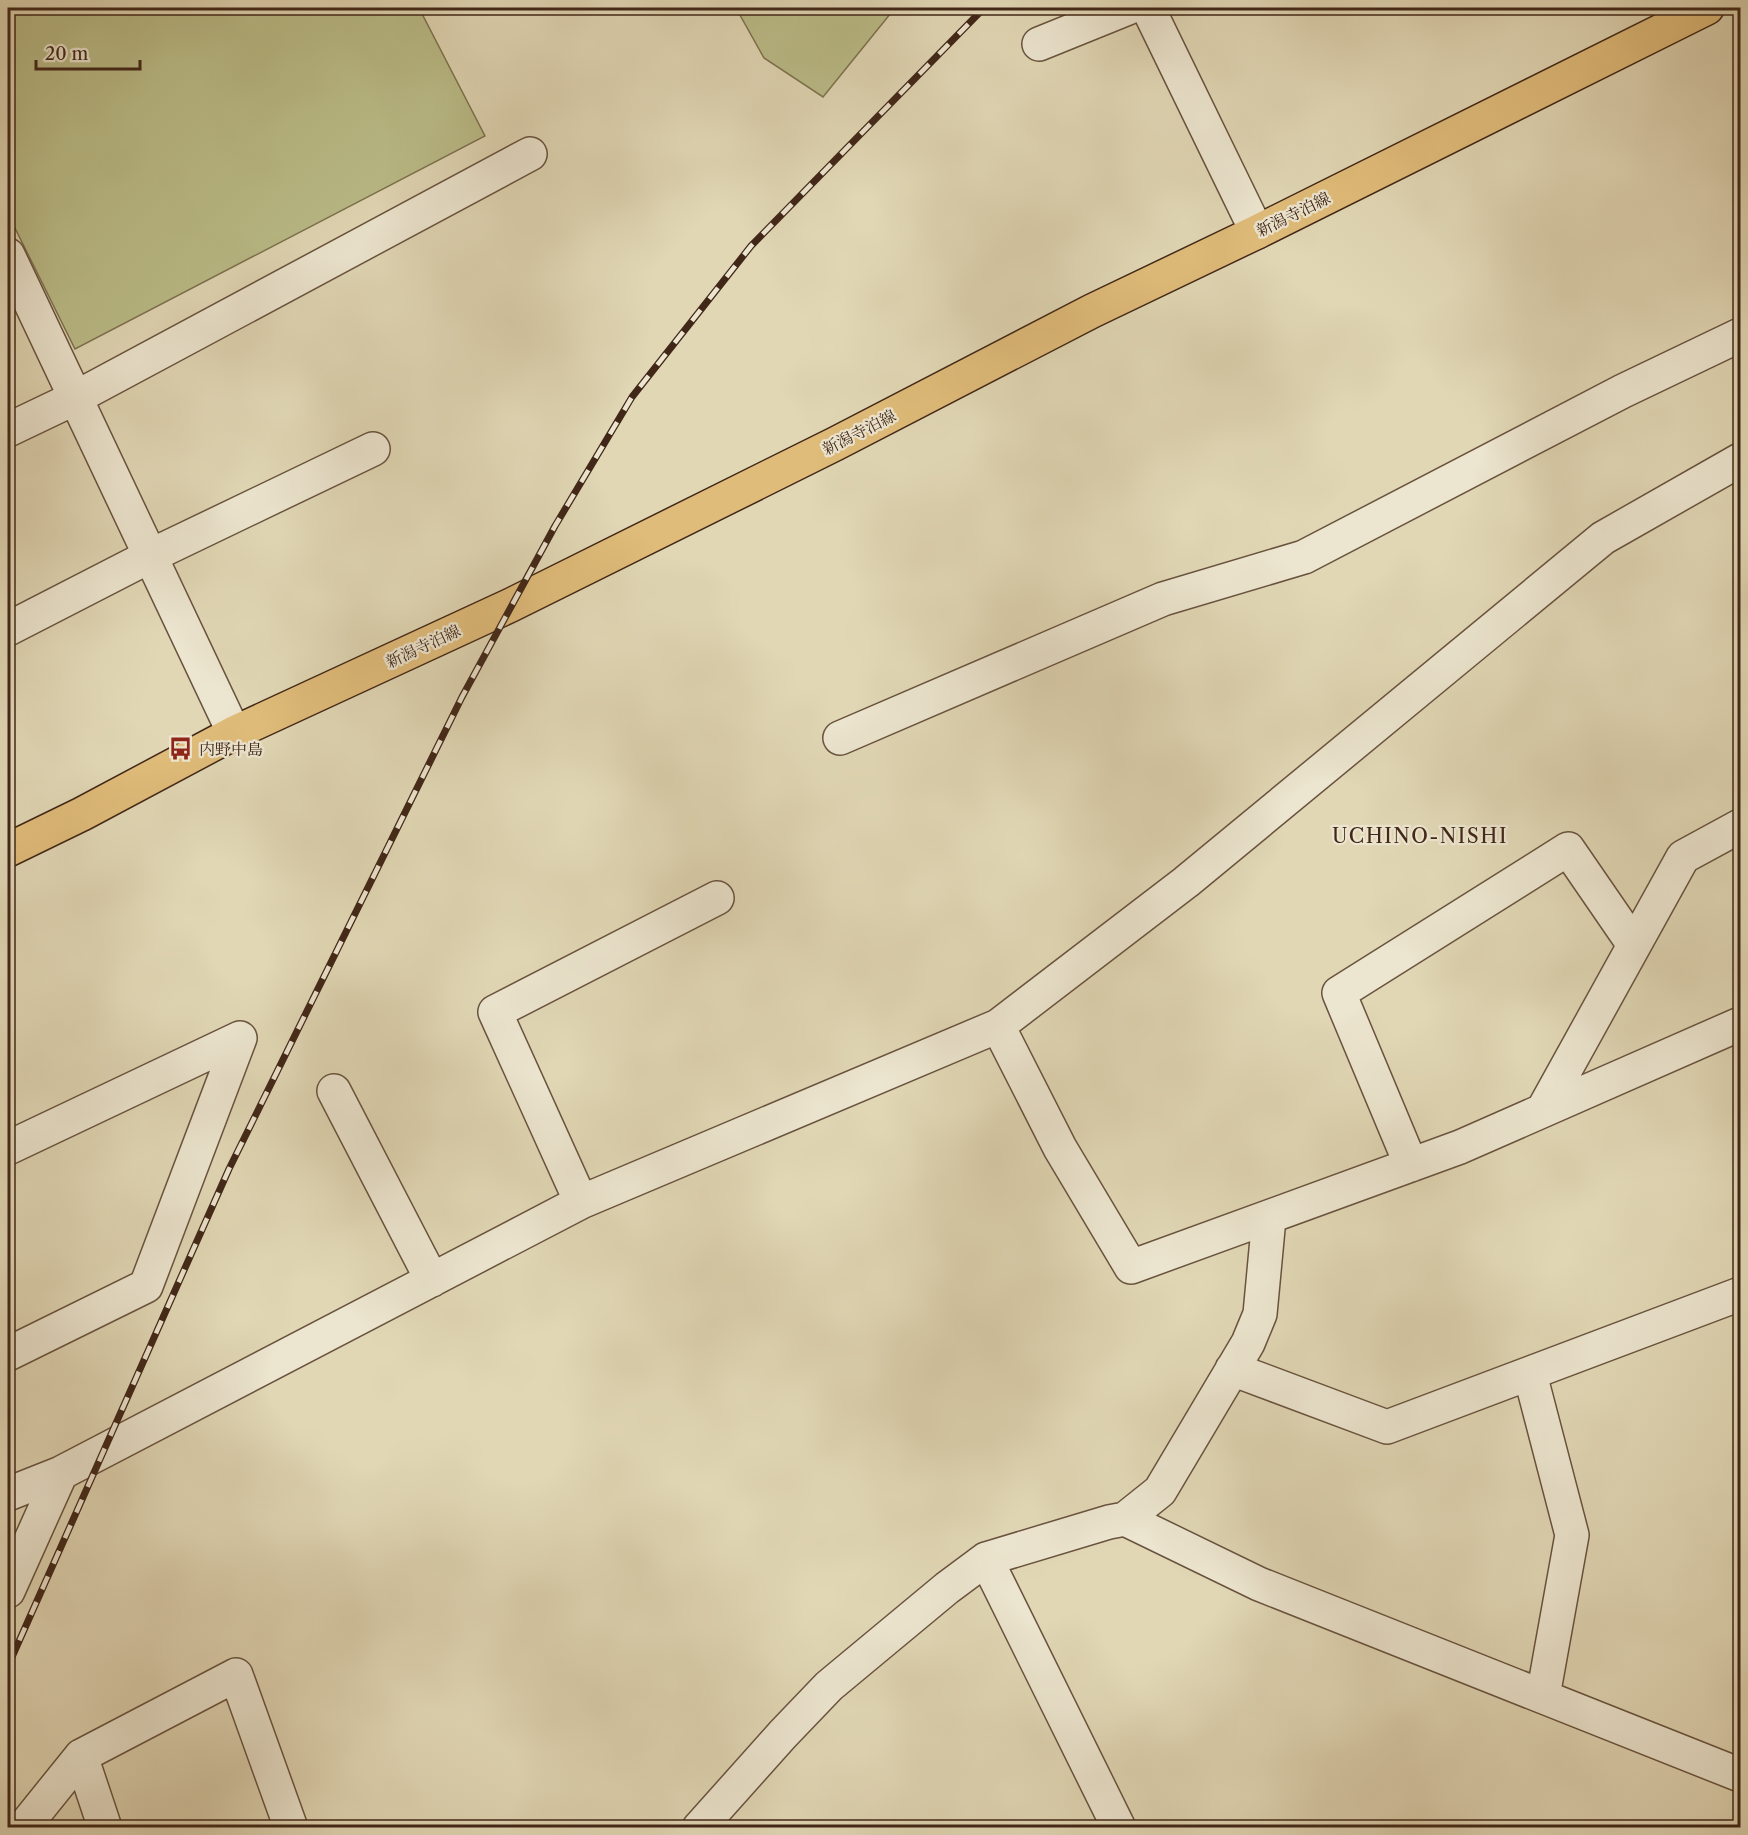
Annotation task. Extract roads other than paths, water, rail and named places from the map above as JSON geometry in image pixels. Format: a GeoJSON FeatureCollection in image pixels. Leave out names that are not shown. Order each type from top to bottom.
{"type":"FeatureCollection","features":[{"type":"Feature","properties":{"kind":"main road","name":"新潟寺泊線"},"geometry":{"type":"LineString","coordinates":[[8,850],[82,814],[234,733],[511,605],[835,444],[1092,311],[1257,232],[1707,8]]}},
{"type":"Feature","properties":{"kind":"street"},"geometry":{"type":"LineString","coordinates":[[1039,44],[1128,8]]}},
{"type":"Feature","properties":{"kind":"street"},"geometry":{"type":"LineString","coordinates":[[1148,8],[1257,232]]}},
{"type":"Feature","properties":{"kind":"street"},"geometry":{"type":"LineString","coordinates":[[8,430],[75,398],[530,154]]}},
{"type":"Feature","properties":{"kind":"street"},"geometry":{"type":"LineString","coordinates":[[8,255],[234,733]]}},
{"type":"Feature","properties":{"kind":"street"},"geometry":{"type":"LineString","coordinates":[[840,738],[1163,599],[1304,557],[1623,391],[1740,335]]}},
{"type":"Feature","properties":{"kind":"street"},"geometry":{"type":"LineString","coordinates":[[8,629],[150,556],[373,449]]}},
{"type":"Feature","properties":{"kind":"street"},"geometry":{"type":"LineString","coordinates":[[8,1494],[62,1473],[581,1202],[998,1026],[1186,882],[1603,538],[1740,460]]}},
{"type":"Feature","properties":{"kind":"street"},"geometry":{"type":"LineString","coordinates":[[1544,1110],[1683,857],[1740,826]]}},
{"type":"Feature","properties":{"kind":"street"},"geometry":{"type":"LineString","coordinates":[[1411,1165],[1339,993],[1568,849],[1634,945]]}},
{"type":"Feature","properties":{"kind":"street"},"geometry":{"type":"LineString","coordinates":[[581,1202],[495,1012],[717,897]]}},
{"type":"Feature","properties":{"kind":"street"},"geometry":{"type":"LineString","coordinates":[[998,1026],[1060,1148],[1131,1267],[1460,1147],[1740,1024]]}},
{"type":"Feature","properties":{"kind":"street"},"geometry":{"type":"LineString","coordinates":[[8,1148],[240,1038],[146,1286],[8,1354]]}},
{"type":"Feature","properties":{"kind":"street"},"geometry":{"type":"LineString","coordinates":[[334,1091],[432,1280]]}},
{"type":"Feature","properties":{"kind":"street"},"geometry":{"type":"LineString","coordinates":[[699,1827],[829,1686],[946,1588],[986,1559],[1125,1519],[1160,1491],[1248,1343],[1260,1314],[1269,1218]]}},
{"type":"Feature","properties":{"kind":"street"},"geometry":{"type":"LineString","coordinates":[[1233,1369],[1387,1427],[1740,1294]]}},
{"type":"Feature","properties":{"kind":"street"},"geometry":{"type":"LineString","coordinates":[[1530,1374],[1572,1535],[1543,1696]]}},
{"type":"Feature","properties":{"kind":"street"},"geometry":{"type":"LineString","coordinates":[[8,1591],[62,1473]]}},
{"type":"Feature","properties":{"kind":"street"},"geometry":{"type":"LineString","coordinates":[[1125,1519],[1259,1584],[1740,1775]]}},
{"type":"Feature","properties":{"kind":"street"},"geometry":{"type":"LineString","coordinates":[[986,1559],[1119,1827]]}},
{"type":"Feature","properties":{"kind":"street"},"geometry":{"type":"LineString","coordinates":[[22,1827],[81,1756],[236,1676],[291,1827]]}},
{"type":"Feature","properties":{"kind":"street"},"geometry":{"type":"LineString","coordinates":[[81,1756],[105,1827]]}},
{"type":"Feature","properties":{"kind":"railway"},"geometry":{"type":"LineString","coordinates":[[8,1666],[229,1169],[462,697],[555,526],[632,397],[751,246],[984,8]]}},
{"type":"Feature","properties":{"kind":"place","name":"内野中島"},"geometry":{"type":"Point","coordinates":[181,749]}},
{"type":"Feature","properties":{"kind":"district","name":"UCHINO-NISHI"},"geometry":{"type":"Point","coordinates":[1420,836]}}]}
